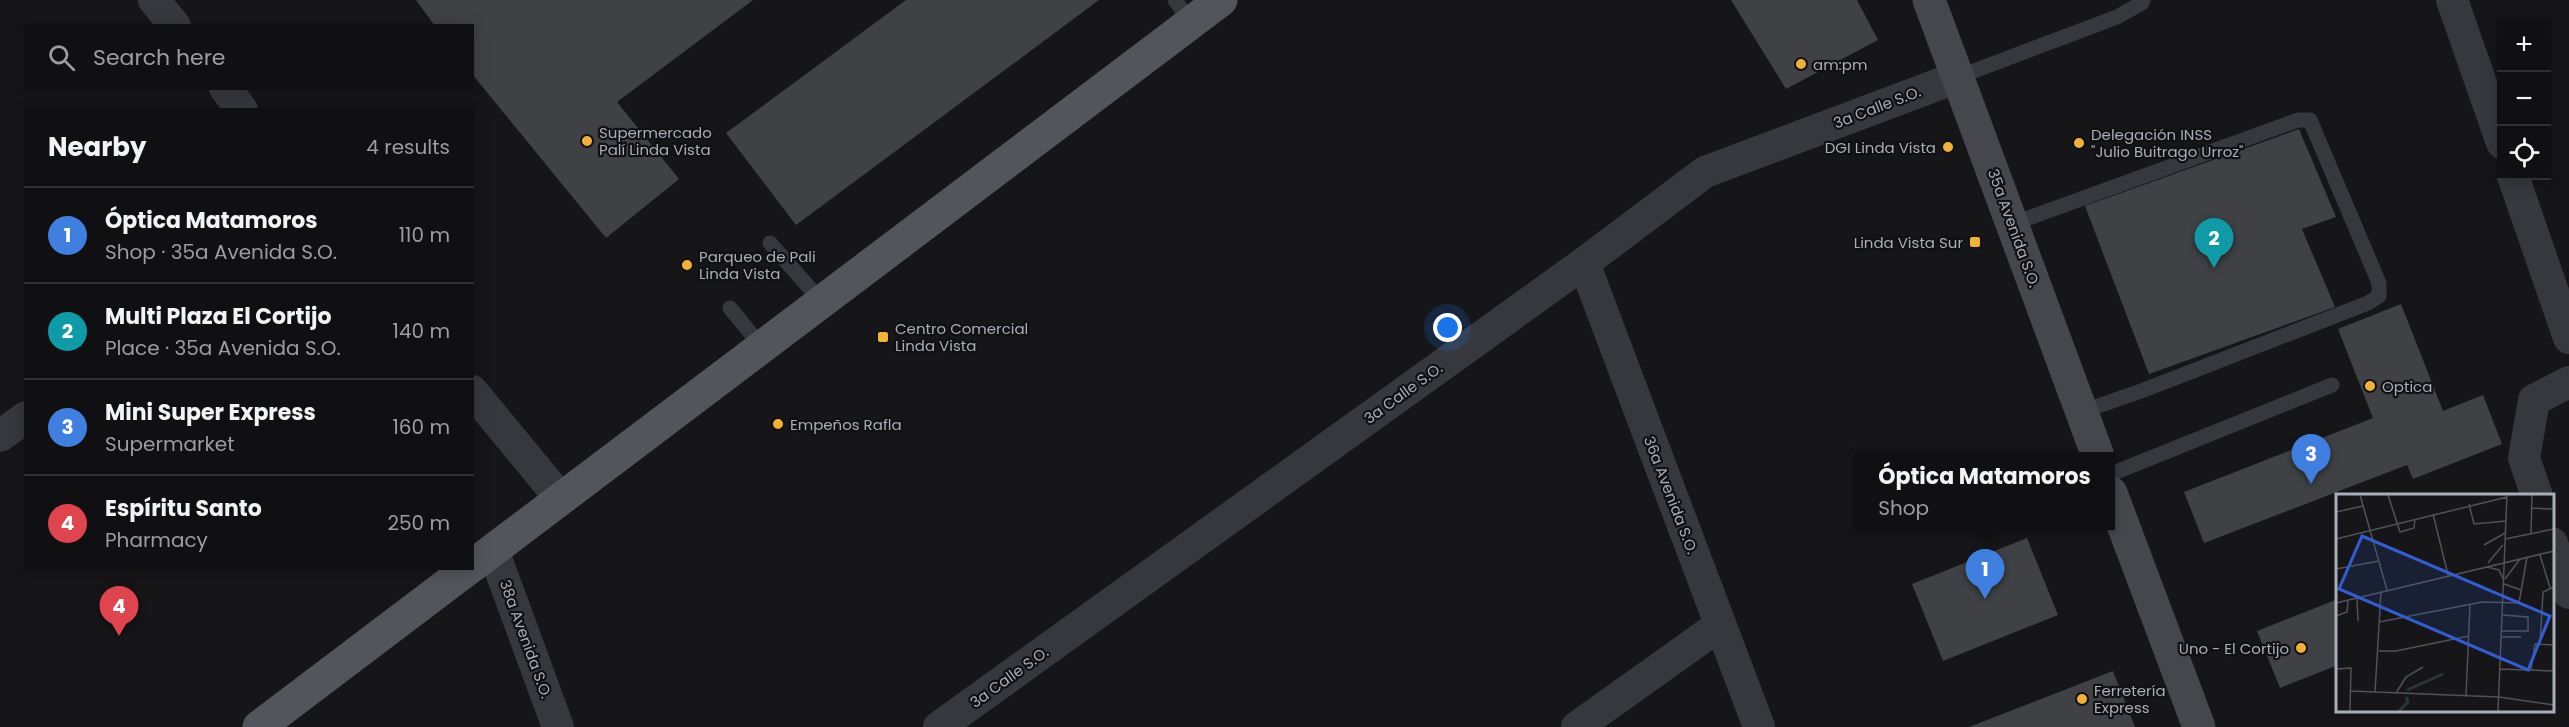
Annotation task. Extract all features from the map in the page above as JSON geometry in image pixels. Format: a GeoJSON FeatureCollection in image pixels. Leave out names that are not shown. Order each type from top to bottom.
{"type":"FeatureCollection","features":[{"type":"Feature","properties":{"kind":"main road"},"geometry":{"type":"LineString","coordinates":[[478,562],[822,302],[1183,12],[1221,0]]}},
{"type":"Feature","properties":{"kind":"main road","name":"35a Avenida S.O."},"geometry":{"type":"LineString","coordinates":[[1929,0],[2096,452]]}},
{"type":"Feature","properties":{"kind":"main road"},"geometry":{"type":"LineString","coordinates":[[2115,504],[2199,727]]}},
{"type":"Feature","properties":{"kind":"main road"},"geometry":{"type":"LineString","coordinates":[[259,727],[467,570]]}},
{"type":"Feature","properties":{"kind":"street"},"geometry":{"type":"LineString","coordinates":[[154,0],[173,24]]}},
{"type":"Feature","properties":{"kind":"street"},"geometry":{"type":"LineString","coordinates":[[2452,0],[2497,129]]}},
{"type":"Feature","properties":{"kind":"street","name":"3a Calle S.O."},"geometry":{"type":"LineString","coordinates":[[939,727],[1584,263],[1705,172],[1958,77]]}},
{"type":"Feature","properties":{"kind":"street"},"geometry":{"type":"LineString","coordinates":[[227,90],[240,108]]}},
{"type":"Feature","properties":{"kind":"street"},"geometry":{"type":"LineString","coordinates":[[2514,180],[2569,338]]}},
{"type":"Feature","properties":{"kind":"street","name":"36a Avenida S.O."},"geometry":{"type":"LineString","coordinates":[[1584,263],[1759,727]]}},
{"type":"Feature","properties":{"kind":"street"},"geometry":{"type":"LineString","coordinates":[[2536,494],[2524,458],[2534,400],[2569,382]]}},
{"type":"Feature","properties":{"kind":"street"},"geometry":{"type":"LineString","coordinates":[[474,393],[561,499]]}},
{"type":"Feature","properties":{"kind":"street"},"geometry":{"type":"LineString","coordinates":[[0,436],[24,418]]}},
{"type":"Feature","properties":{"kind":"street"},"geometry":{"type":"LineString","coordinates":[[2554,546],[2569,593]]}},
{"type":"Feature","properties":{"kind":"street","name":"38a Avenida S.O."},"geometry":{"type":"LineString","coordinates":[[478,562],[558,727]]}},
{"type":"Feature","properties":{"kind":"street"},"geometry":{"type":"LineString","coordinates":[[1577,727],[1720,625]]}},
{"type":"Feature","properties":{"kind":"lane"},"geometry":{"type":"LineString","coordinates":[[1958,77],[2117,17],[2142,3],[2143,0]]}},
{"type":"Feature","properties":{"kind":"lane"},"geometry":{"type":"LineString","coordinates":[[2012,225],[2298,120],[2310,120],[2379,283],[2379,296],[2368,303],[2144,390],[2081,412]]}},
{"type":"Feature","properties":{"kind":"lane"},"geometry":{"type":"LineString","coordinates":[[770,243],[822,302]]}},
{"type":"Feature","properties":{"kind":"lane"},"geometry":{"type":"LineString","coordinates":[[730,308],[762,347]]}},
{"type":"Feature","properties":{"kind":"lane"},"geometry":{"type":"LineString","coordinates":[[2115,472],[2332,386]]}},
{"type":"Feature","properties":{"kind":"building"},"geometry":{"type":"Polygon","coordinates":[[[416,0],[753,0],[617,102],[679,179],[606,238],[474,76],[474,24],[434,24],[416,0]]]}},
{"type":"Feature","properties":{"kind":"building"},"geometry":{"type":"Polygon","coordinates":[[[906,0],[1099,0],[796,225],[726,133],[906,0]]]}},
{"type":"Feature","properties":{"kind":"building","name":"am:pm"},"geometry":{"type":"Polygon","coordinates":[[[1731,0],[1857,0],[1878,40],[1786,89],[1731,0]]]}},
{"type":"Feature","properties":{"kind":"building"},"geometry":{"type":"Polygon","coordinates":[[[2299,129],[2336,217],[2302,229],[2335,307],[2149,374],[2085,206],[2299,129]]]}},
{"type":"Feature","properties":{"kind":"building"},"geometry":{"type":"Polygon","coordinates":[[[2401,304],[2443,411],[2483,395],[2502,444],[2413,479],[2407,465],[2204,543],[2184,492],[2373,418],[2338,329],[2401,304]]]}},
{"type":"Feature","properties":{"kind":"building"},"geometry":{"type":"Polygon","coordinates":[[[2027,538],[2058,615],[1943,661],[1912,584],[2027,538]]]}},
{"type":"Feature","properties":{"kind":"building","name":"Uno - El Cortijo"},"geometry":{"type":"Polygon","coordinates":[[[2336,600],[2336,666],[2280,688],[2257,631],[2336,600]]]}},
{"type":"Feature","properties":{"kind":"building","name":"Ferretería Express"},"geometry":{"type":"Polygon","coordinates":[[[2113,671],[2135,727],[1969,727],[2113,671]]]}},
{"type":"Feature","properties":{"kind":"place","name":"am:pm"},"geometry":{"type":"Point","coordinates":[1801,64]}},
{"type":"Feature","properties":{"kind":"place","name":"Supermercado Palí Linda Vista"},"geometry":{"type":"Point","coordinates":[587,141]}},
{"type":"Feature","properties":{"kind":"place","name":"Delegación INSS \"Julio Buitrago Urroz\""},"geometry":{"type":"Point","coordinates":[2079,143]}},
{"type":"Feature","properties":{"kind":"place","name":"DGI Linda Vista"},"geometry":{"type":"Point","coordinates":[1948,147]}},
{"type":"Feature","properties":{"kind":"place","name":"Linda Vista Sur"},"geometry":{"type":"Point","coordinates":[1975,242]}},
{"type":"Feature","properties":{"kind":"place","name":"Parqueo de Pali Linda Vista"},"geometry":{"type":"Point","coordinates":[687,265]}},
{"type":"Feature","properties":{"kind":"place","name":"Multi Plaza El Cortijo"},"geometry":{"type":"Point","coordinates":[2214,268]}},
{"type":"Feature","properties":{"kind":"place","name":"Centro Comercial Linda Vista"},"geometry":{"type":"Point","coordinates":[883,337]}},
{"type":"Feature","properties":{"kind":"place","name":"Optica"},"geometry":{"type":"Point","coordinates":[2370,386]}},
{"type":"Feature","properties":{"kind":"place","name":"Empeños Rafla"},"geometry":{"type":"Point","coordinates":[778,424]}},
{"type":"Feature","properties":{"kind":"place","name":"Mini Super Express"},"geometry":{"type":"Point","coordinates":[2311,484]}},
{"type":"Feature","properties":{"kind":"place","name":"Óptica Matamoros"},"geometry":{"type":"Point","coordinates":[1985,599]}},
{"type":"Feature","properties":{"kind":"place","name":"Espíritu Santo"},"geometry":{"type":"Point","coordinates":[119,636]}},
{"type":"Feature","properties":{"kind":"place","name":"Uno - El Cortijo"},"geometry":{"type":"Point","coordinates":[2301,648]}},
{"type":"Feature","properties":{"kind":"place","name":"Ferretería Express"},"geometry":{"type":"Point","coordinates":[2082,699]}}]}
